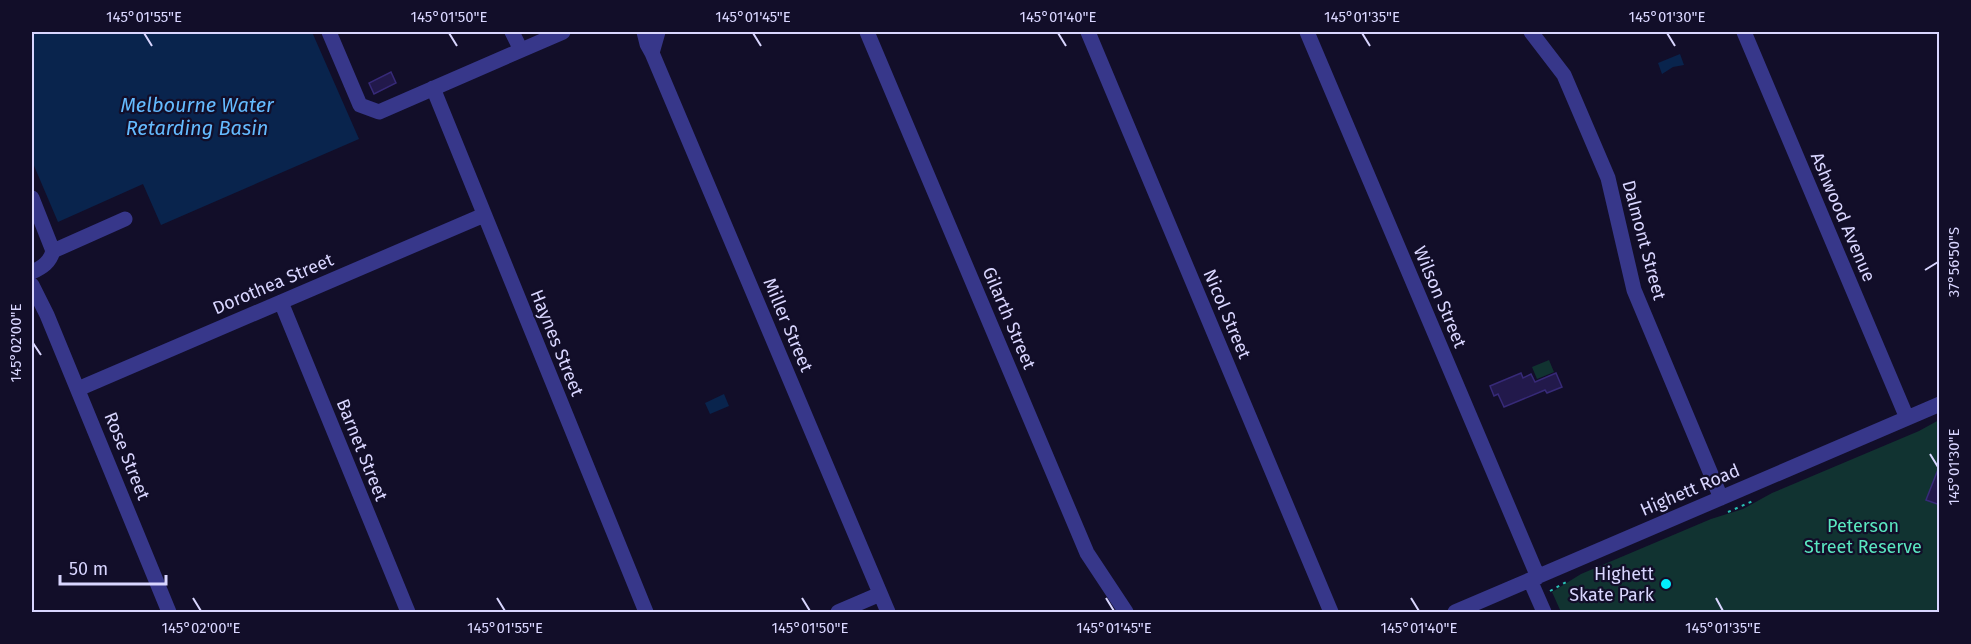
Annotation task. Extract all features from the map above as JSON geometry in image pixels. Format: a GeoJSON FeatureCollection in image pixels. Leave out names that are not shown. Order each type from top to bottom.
{"type":"FeatureCollection","features":[{"type":"Feature","properties":{"kind":"street"},"geometry":{"type":"LineString","coordinates":[[329,32],[360,105],[379,112],[563,32]]}},
{"type":"Feature","properties":{"kind":"street"},"geometry":{"type":"LineString","coordinates":[[512,32],[521,50]]}},
{"type":"Feature","properties":{"kind":"street","name":"Miller Street"},"geometry":{"type":"LineString","coordinates":[[644,32],[646,44],[652,53],[888,612]]}},
{"type":"Feature","properties":{"kind":"street"},"geometry":{"type":"LineString","coordinates":[[652,53],[658,32]]}},
{"type":"Feature","properties":{"kind":"street","name":"Gilarth Street"},"geometry":{"type":"LineString","coordinates":[[867,32],[1086,553],[1126,612]]}},
{"type":"Feature","properties":{"kind":"street","name":"Nicol Street"},"geometry":{"type":"LineString","coordinates":[[1088,32],[1331,612]]}},
{"type":"Feature","properties":{"kind":"street","name":"Wilson Street"},"geometry":{"type":"LineString","coordinates":[[1307,32],[1534,579],[1544,612]]}},
{"type":"Feature","properties":{"kind":"street","name":"Dalmont Street"},"geometry":{"type":"LineString","coordinates":[[1531,32],[1564,75],[1608,178],[1634,290],[1721,498]]}},
{"type":"Feature","properties":{"kind":"street","name":"Ashwood Avenue"},"geometry":{"type":"LineString","coordinates":[[1744,32],[1906,418]]}},
{"type":"Feature","properties":{"kind":"street","name":"Haynes Street"},"geometry":{"type":"LineString","coordinates":[[433,88],[646,612]]}},
{"type":"Feature","properties":{"kind":"street"},"geometry":{"type":"LineString","coordinates":[[32,198],[52,255]]}},
{"type":"Feature","properties":{"kind":"street","name":"Dorothea Street"},"geometry":{"type":"LineString","coordinates":[[78,389],[484,214]]}},
{"type":"Feature","properties":{"kind":"street"},"geometry":{"type":"LineString","coordinates":[[33,276],[52,255],[125,219]]}},
{"type":"Feature","properties":{"kind":"street","name":"Rose Street"},"geometry":{"type":"LineString","coordinates":[[33,276],[169,612]]}},
{"type":"Feature","properties":{"kind":"street","name":"Barnet Street"},"geometry":{"type":"LineString","coordinates":[[281,302],[408,612]]}},
{"type":"Feature","properties":{"kind":"street","name":"Highett Road"},"geometry":{"type":"LineString","coordinates":[[1455,612],[1940,404]]}},
{"type":"Feature","properties":{"kind":"street"},"geometry":{"type":"LineString","coordinates":[[838,612],[880,594]]}},
{"type":"Feature","properties":{"kind":"green space"},"geometry":{"type":"Polygon","coordinates":[[[1549,360],[1554,372],[1537,379],[1532,367],[1549,360]]]}},
{"type":"Feature","properties":{"kind":"green space","name":"Peterson Street Reserve"},"geometry":{"type":"Polygon","coordinates":[[[1939,420],[1939,612],[1561,612],[1552,592],[1581,574],[1711,519],[1743,509],[1772,493],[1919,431],[1939,420]]]}},
{"type":"Feature","properties":{"kind":"water","name":"Melbourne Water Retarding Basin"},"geometry":{"type":"Polygon","coordinates":[[[32,32],[312,32],[359,139],[161,225],[143,184],[58,222],[32,161],[32,32]]]}},
{"type":"Feature","properties":{"kind":"water"},"geometry":{"type":"Polygon","coordinates":[[[1680,54],[1684,65],[1673,67],[1662,74],[1658,63],[1680,54]]]}},
{"type":"Feature","properties":{"kind":"water"},"geometry":{"type":"Polygon","coordinates":[[[724,394],[729,406],[710,414],[705,403],[724,394]]]}},
{"type":"Feature","properties":{"kind":"building"},"geometry":{"type":"Polygon","coordinates":[[[391,72],[396,83],[374,94],[369,83],[391,72]]]}},
{"type":"Feature","properties":{"kind":"building"},"geometry":{"type":"Polygon","coordinates":[[[1521,373],[1523,378],[1531,374],[1535,382],[1556,373],[1562,387],[1547,393],[1545,390],[1504,407],[1498,394],[1494,396],[1490,386],[1521,373]]]}},
{"type":"Feature","properties":{"kind":"building"},"geometry":{"type":"Polygon","coordinates":[[[1940,467],[1940,505],[1926,500],[1940,467]]]}},
{"type":"Feature","properties":{"kind":"place","name":"Highett Skate Park"},"geometry":{"type":"Point","coordinates":[1666,584]}}]}
